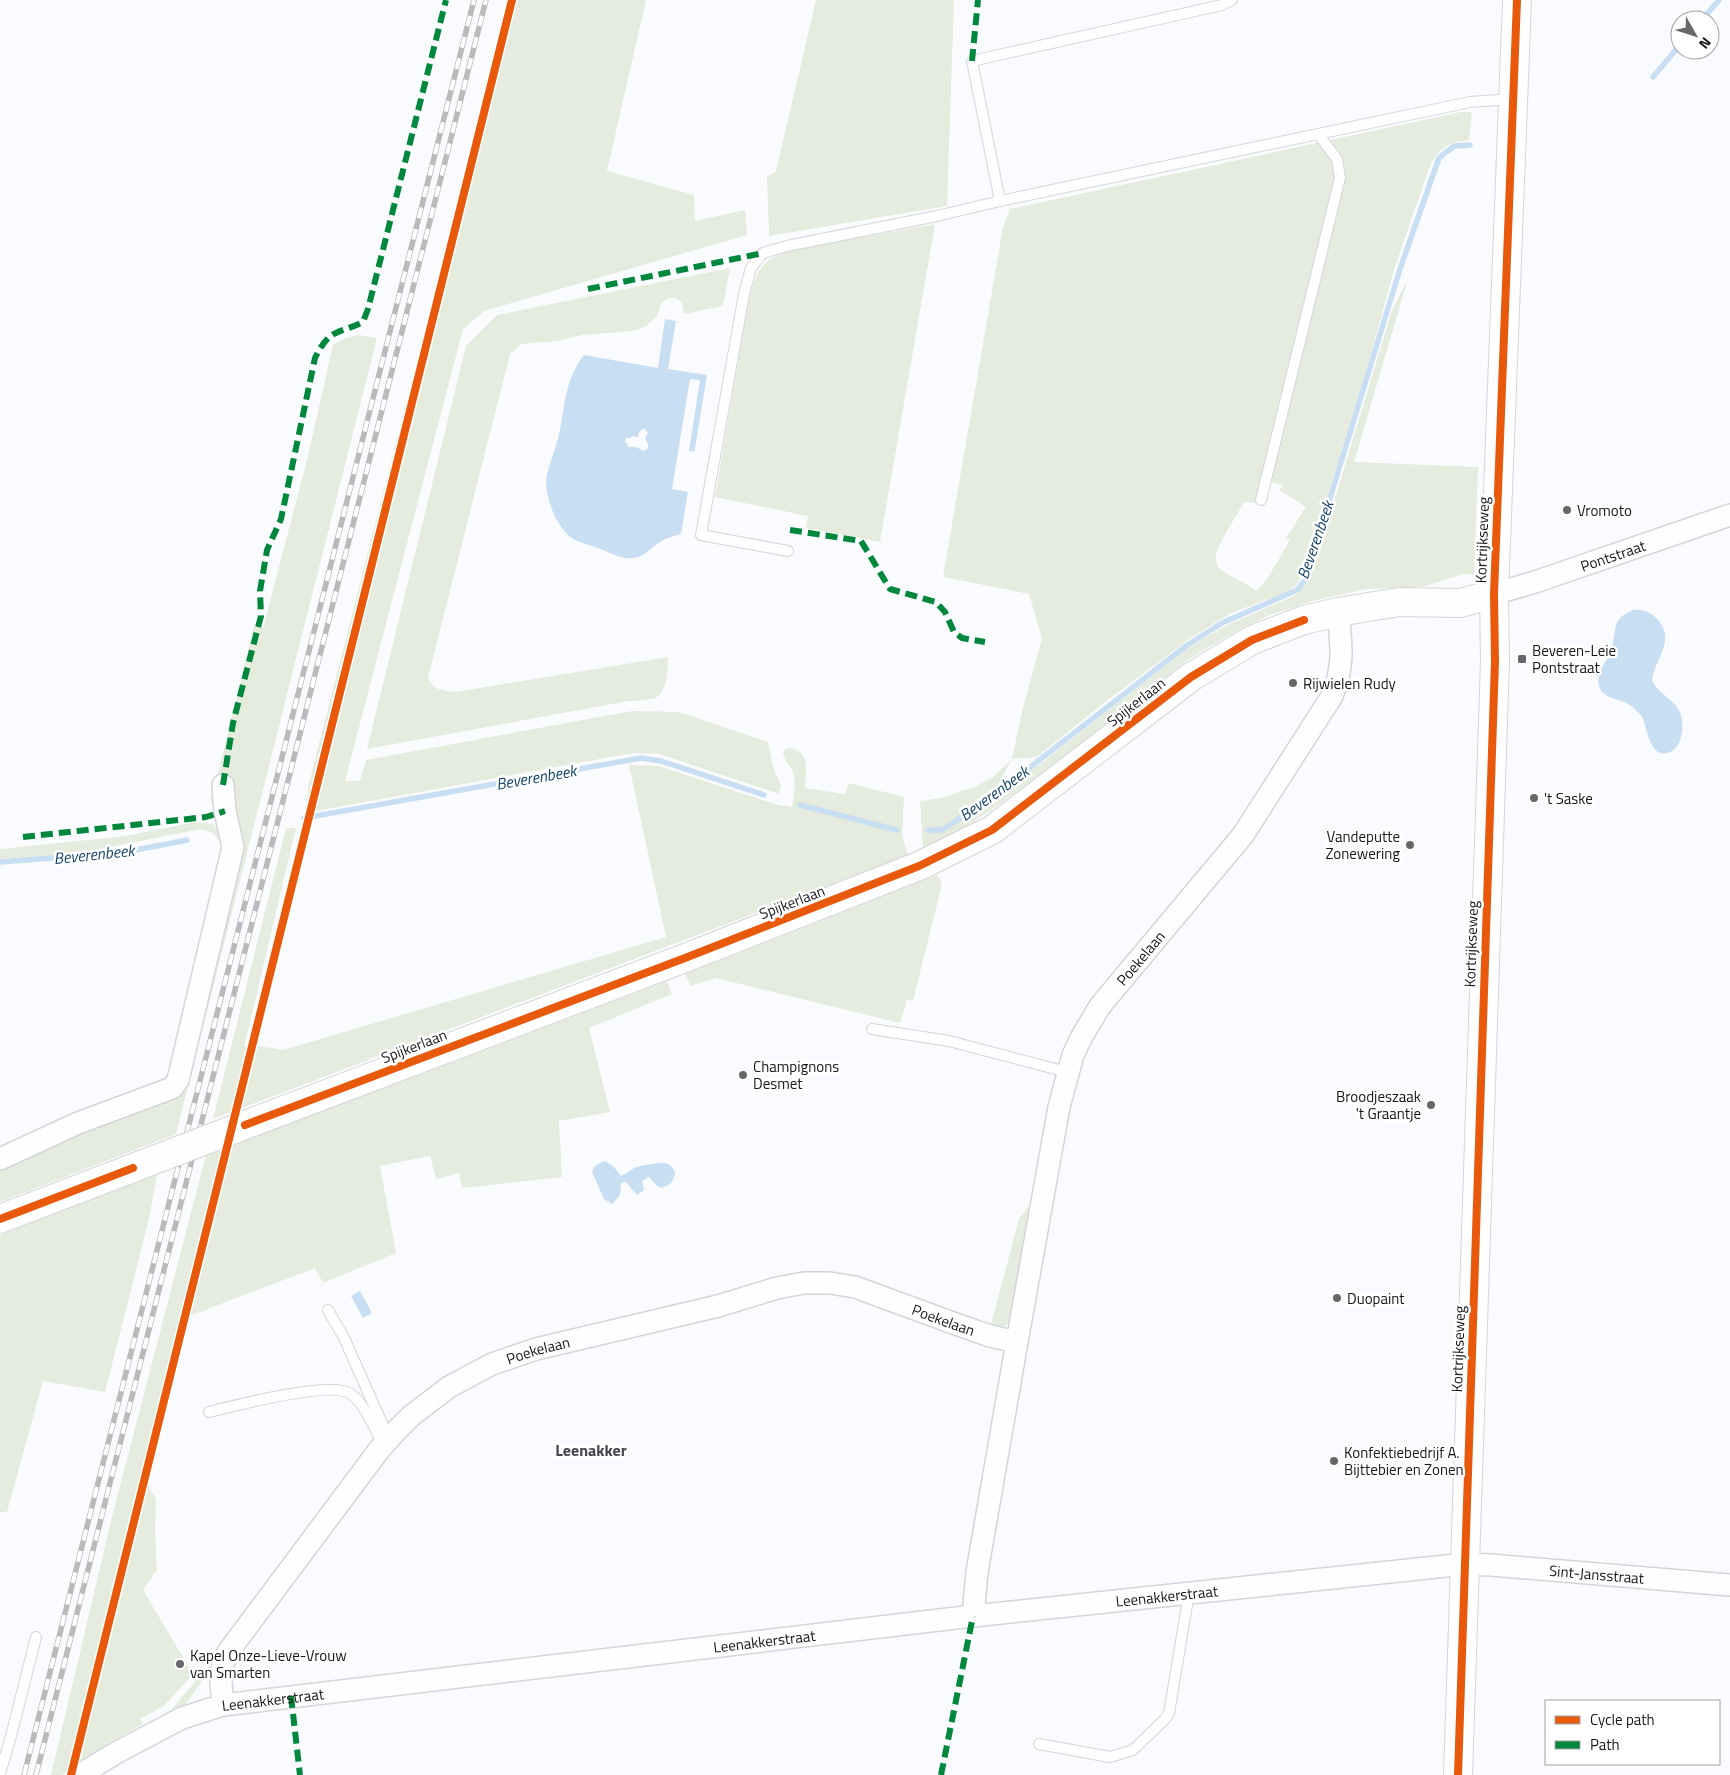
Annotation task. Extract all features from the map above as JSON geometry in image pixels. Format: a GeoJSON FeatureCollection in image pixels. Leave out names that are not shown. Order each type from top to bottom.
{"type":"FeatureCollection","features":[{"type":"Feature","properties":{"kind":"main road","name":"Kortrijkseweg"},"geometry":{"type":"LineString","coordinates":[[1458,1775],[1495,661],[1494,594],[1517,0]]}},
{"type":"Feature","properties":{"kind":"main road","name":"Spijkerlaan"},"geometry":{"type":"LineString","coordinates":[[0,1219],[685,958],[919,866],[992,830],[1191,677],[1252,640],[1304,620],[1338,612],[1399,602],[1460,603],[1494,594]]}},
{"type":"Feature","properties":{"kind":"street","name":"Pontstraat"},"geometry":{"type":"LineString","coordinates":[[1494,594],[1535,582],[1730,515]]}},
{"type":"Feature","properties":{"kind":"street","name":"Poekelaan"},"geometry":{"type":"LineString","coordinates":[[973,1616],[977,1572],[1017,1342],[1059,1108],[1068,1072],[1081,1038],[1100,1006],[1243,835],[1332,696],[1339,679],[1342,662],[1338,612]]}},
{"type":"Feature","properties":{"kind":"street"},"geometry":{"type":"LineString","coordinates":[[0,1159],[78,1123],[172,1088],[178,1080],[233,847],[225,810],[223,785]]}},
{"type":"Feature","properties":{"kind":"street","name":"Poekelaan"},"geometry":{"type":"LineString","coordinates":[[223,1705],[220,1675],[222,1664],[228,1652],[386,1442],[411,1416],[449,1387],[492,1364],[536,1349],[718,1306],[777,1288],[804,1283],[830,1283],[855,1287],[990,1336],[1017,1342]]}},
{"type":"Feature","properties":{"kind":"street","name":"Sint-Jansstraat"},"geometry":{"type":"LineString","coordinates":[[1465,1564],[1730,1586]]}},
{"type":"Feature","properties":{"kind":"street","name":"Leenakkerstraat"},"geometry":{"type":"LineString","coordinates":[[80,1775],[114,1754],[182,1718],[223,1705],[973,1616],[1465,1564]]}},
{"type":"Feature","properties":{"kind":"lane"},"geometry":{"type":"LineString","coordinates":[[1000,201],[972,62],[1222,5],[1232,0]]}},
{"type":"Feature","properties":{"kind":"lane"},"geometry":{"type":"LineString","coordinates":[[788,551],[701,535],[744,294],[751,268],[763,253],[787,246],[937,216],[1470,102],[1513,107]]}},
{"type":"Feature","properties":{"kind":"lane"},"geometry":{"type":"LineString","coordinates":[[1261,500],[1339,185],[1340,172],[1337,159],[1318,134]]}},
{"type":"Feature","properties":{"kind":"lane"},"geometry":{"type":"LineString","coordinates":[[872,1029],[950,1041],[1068,1072]]}},
{"type":"Feature","properties":{"kind":"lane"},"geometry":{"type":"LineString","coordinates":[[328,1310],[344,1338],[386,1442]]}},
{"type":"Feature","properties":{"kind":"lane"},"geometry":{"type":"LineString","coordinates":[[209,1412],[279,1395],[334,1390],[349,1393],[363,1405],[386,1442]]}},
{"type":"Feature","properties":{"kind":"lane"},"geometry":{"type":"LineString","coordinates":[[1039,1744],[1110,1757],[1133,1750],[1166,1720],[1169,1713],[1189,1593]]}},
{"type":"Feature","properties":{"kind":"lane"},"geometry":{"type":"LineString","coordinates":[[0,1773],[36,1637]]}},
{"type":"Feature","properties":{"kind":"lane"},"geometry":{"type":"LineString","coordinates":[[100,1775],[114,1754]]}},
{"type":"Feature","properties":{"kind":"green space"},"geometry":{"type":"Polygon","coordinates":[[[509,0],[646,0],[607,171],[694,195],[695,221],[745,210],[747,235],[484,311],[463,329],[345,781],[360,781],[366,760],[632,711],[679,712],[768,742],[774,770],[781,785],[779,794],[659,754],[633,753],[305,813],[309,783],[509,0]]]}},
{"type":"Feature","properties":{"kind":"green space"},"geometry":{"type":"Polygon","coordinates":[[[816,0],[954,0],[947,206],[769,236],[767,177],[776,171],[816,0]]]}},
{"type":"Feature","properties":{"kind":"green space"},"geometry":{"type":"Polygon","coordinates":[[[1461,112],[1472,112],[1469,140],[1454,143],[1443,148],[1431,163],[1428,171],[1394,270],[1369,361],[1312,547],[1301,577],[1295,586],[1287,592],[1231,613],[1192,637],[1105,702],[1037,757],[1012,759],[1021,716],[1042,638],[1029,594],[943,577],[1003,227],[1010,209],[1461,112]],[[1262,480],[1256,503],[1244,502],[1219,546],[1217,553],[1216,562],[1220,569],[1256,591],[1267,579],[1290,540],[1286,538],[1306,507],[1279,490],[1283,485],[1262,480]]]}},
{"type":"Feature","properties":{"kind":"green space"},"geometry":{"type":"Polygon","coordinates":[[[935,224],[880,542],[806,528],[808,516],[715,497],[746,315],[753,285],[759,271],[771,259],[787,251],[935,224]]]}},
{"type":"Feature","properties":{"kind":"green space"},"geometry":{"type":"Polygon","coordinates":[[[730,268],[723,306],[684,314],[682,302],[676,298],[669,298],[661,303],[657,316],[646,326],[633,331],[582,335],[557,341],[521,344],[510,354],[428,678],[436,688],[456,692],[668,657],[666,680],[659,696],[652,699],[623,702],[367,749],[466,346],[497,315],[730,268]]]}},
{"type":"Feature","properties":{"kind":"green space"},"geometry":{"type":"Polygon","coordinates":[[[1408,279],[1354,462],[1478,467],[1474,575],[1463,574],[1422,587],[1366,589],[1312,601],[1267,616],[1189,659],[1043,773],[991,810],[959,831],[923,847],[920,801],[941,798],[977,786],[994,776],[1012,759],[995,790],[995,799],[1187,649],[1225,626],[1294,596],[1307,583],[1316,561],[1392,310],[1408,279]]]}},
{"type":"Feature","properties":{"kind":"green space"},"geometry":{"type":"Polygon","coordinates":[[[359,335],[377,338],[176,1134],[0,1202],[0,1163],[177,1093],[229,822],[210,800],[254,626],[263,628],[307,460],[333,345],[346,338],[359,335]]]}},
{"type":"Feature","properties":{"kind":"green space"},"geometry":{"type":"Polygon","coordinates":[[[788,748],[796,750],[804,757],[806,763],[805,788],[845,794],[849,783],[904,797],[902,835],[908,855],[213,1119],[286,828],[296,828],[244,1047],[259,1046],[283,1050],[666,937],[629,765],[659,766],[778,805],[792,807],[795,788],[794,779],[783,751],[788,748]]]}},
{"type":"Feature","properties":{"kind":"green space"},"geometry":{"type":"Polygon","coordinates":[[[195,822],[213,824],[226,842],[220,842],[213,833],[201,829],[65,856],[0,859],[0,849],[126,836],[195,822]]]}},
{"type":"Feature","properties":{"kind":"green space"},"geometry":{"type":"Polygon","coordinates":[[[937,875],[942,884],[913,1001],[907,1000],[900,1023],[716,978],[691,986],[685,974],[937,875]]]}},
{"type":"Feature","properties":{"kind":"green space"},"geometry":{"type":"Polygon","coordinates":[[[667,981],[672,994],[589,1028],[610,1112],[559,1121],[562,1177],[462,1188],[459,1173],[436,1179],[430,1156],[380,1166],[396,1253],[323,1283],[315,1268],[187,1317],[145,1481],[156,1499],[157,1570],[143,1590],[193,1674],[164,1706],[140,1719],[143,1724],[105,1745],[62,1775],[51,1775],[112,1517],[206,1155],[667,981]]]}},
{"type":"Feature","properties":{"kind":"green space"},"geometry":{"type":"Polygon","coordinates":[[[157,1174],[149,1219],[105,1392],[43,1381],[7,1512],[0,1512],[0,1235],[157,1174]]]}},
{"type":"Feature","properties":{"kind":"green space"},"geometry":{"type":"Polygon","coordinates":[[[1034,1199],[1012,1317],[1003,1327],[990,1328],[1019,1219],[1034,1199]]]}},
{"type":"Feature","properties":{"kind":"green space"},"geometry":{"type":"Polygon","coordinates":[[[212,1662],[209,1671],[186,1704],[171,1710],[212,1662]]]}},
{"type":"Feature","properties":{"kind":"water"},"geometry":{"type":"Polygon","coordinates":[[[665,319],[676,321],[668,369],[707,375],[681,534],[662,541],[640,556],[625,558],[577,541],[567,534],[558,522],[548,497],[547,474],[559,436],[570,382],[584,355],[658,368],[665,319]],[[645,429],[639,432],[638,437],[626,438],[625,441],[629,447],[636,447],[644,451],[648,448],[645,438],[648,433],[645,429]]]}},
{"type":"Feature","properties":{"kind":"water"},"geometry":{"type":"Polygon","coordinates":[[[1633,610],[1640,610],[1653,615],[1663,627],[1665,635],[1663,650],[1652,680],[1658,690],[1679,710],[1682,718],[1682,732],[1677,746],[1664,754],[1658,752],[1651,743],[1640,714],[1629,704],[1609,697],[1601,691],[1599,686],[1599,676],[1610,652],[1616,625],[1621,617],[1633,610]]]}},
{"type":"Feature","properties":{"kind":"water"},"geometry":{"type":"Polygon","coordinates":[[[605,1161],[613,1166],[621,1176],[636,1167],[666,1163],[675,1172],[674,1178],[671,1183],[661,1188],[649,1177],[642,1181],[644,1190],[637,1195],[626,1182],[621,1183],[620,1195],[612,1204],[604,1199],[592,1172],[595,1166],[605,1161]]]}},
{"type":"Feature","properties":{"kind":"water"},"geometry":{"type":"Polygon","coordinates":[[[360,1291],[372,1313],[363,1318],[351,1296],[360,1291]]]}},
{"type":"Feature","properties":{"kind":"pier"},"geometry":{"type":"Polygon","coordinates":[[[690,379],[700,380],[689,451],[695,452],[688,492],[672,489],[690,379]]]}},
{"type":"Feature","properties":{"kind":"waterway","name":"Beverenbeek"},"geometry":{"type":"LineString","coordinates":[[1710,10],[1719,0]]}},
{"type":"Feature","properties":{"kind":"waterway","name":"Beverenbeek"},"geometry":{"type":"LineString","coordinates":[[1653,77],[1670,57]]}},
{"type":"Feature","properties":{"kind":"waterway","name":"Beverenbeek"},"geometry":{"type":"LineString","coordinates":[[928,830],[942,830],[988,800],[1186,646],[1222,623],[1297,590],[1305,580],[1400,269],[1439,158],[1454,146],[1470,145]]}},
{"type":"Feature","properties":{"kind":"waterway","name":"Beverenbeek"},"geometry":{"type":"LineString","coordinates":[[304,818],[641,758],[661,761],[764,795]]}},
{"type":"Feature","properties":{"kind":"waterway","name":"Beverenbeek"},"geometry":{"type":"LineString","coordinates":[[800,805],[897,830]]}},
{"type":"Feature","properties":{"kind":"waterway","name":"Beverenbeek"},"geometry":{"type":"LineString","coordinates":[[0,862],[120,853],[187,840]]}},
{"type":"Feature","properties":{"kind":"railway"},"geometry":{"type":"LineString","coordinates":[[24,1775],[474,0]]}},
{"type":"Feature","properties":{"kind":"railway"},"geometry":{"type":"LineString","coordinates":[[36,1775],[486,0]]}},
{"type":"Feature","properties":{"kind":"marked path"},"geometry":{"type":"LineString","coordinates":[[223,785],[233,723],[261,616],[260,591],[267,550],[281,519],[315,358],[320,348],[330,337],[363,322],[368,309],[446,0]]}},
{"type":"Feature","properties":{"kind":"marked path"},"geometry":{"type":"LineString","coordinates":[[972,61],[978,0]]}},
{"type":"Feature","properties":{"kind":"marked path"},"geometry":{"type":"LineString","coordinates":[[588,289],[763,253]]}},
{"type":"Feature","properties":{"kind":"marked path"},"geometry":{"type":"LineString","coordinates":[[790,530],[861,541],[890,589],[936,602],[945,612],[954,632],[962,638],[985,642]]}},
{"type":"Feature","properties":{"kind":"marked path"},"geometry":{"type":"LineString","coordinates":[[23,837],[206,817],[225,811]]}},
{"type":"Feature","properties":{"kind":"marked path"},"geometry":{"type":"LineString","coordinates":[[941,1775],[973,1616]]}},
{"type":"Feature","properties":{"kind":"marked path"},"geometry":{"type":"LineString","coordinates":[[291,1696],[300,1775]]}},
{"type":"Feature","properties":{"kind":"cycle path"},"geometry":{"type":"LineString","coordinates":[[71,1775],[512,0]]}},
{"type":"Feature","properties":{"kind":"cycle path"},"geometry":{"type":"LineString","coordinates":[[1458,1775],[1495,661],[1494,594],[1517,0]]}},
{"type":"Feature","properties":{"kind":"cycle path"},"geometry":{"type":"LineString","coordinates":[[245,1125],[685,958],[919,866],[992,830],[1191,677],[1252,640],[1304,620]]}},
{"type":"Feature","properties":{"kind":"cycle path"},"geometry":{"type":"LineString","coordinates":[[0,1219],[133,1168]]}},
{"type":"Feature","properties":{"kind":"place","name":"Vromoto"},"geometry":{"type":"Point","coordinates":[1567,510]}},
{"type":"Feature","properties":{"kind":"place","name":"Beveren-Leie Pontstraat"},"geometry":{"type":"Point","coordinates":[1522,659]}},
{"type":"Feature","properties":{"kind":"place","name":"Rijwielen Rudy"},"geometry":{"type":"Point","coordinates":[1293,683]}},
{"type":"Feature","properties":{"kind":"place","name":"'t Saske"},"geometry":{"type":"Point","coordinates":[1534,798]}},
{"type":"Feature","properties":{"kind":"place","name":"Vandeputte Zonewering"},"geometry":{"type":"Point","coordinates":[1410,845]}},
{"type":"Feature","properties":{"kind":"place","name":"Champignons Desmet"},"geometry":{"type":"Point","coordinates":[743,1075]}},
{"type":"Feature","properties":{"kind":"place","name":"Broodjeszaak 't Graantje"},"geometry":{"type":"Point","coordinates":[1431,1105]}},
{"type":"Feature","properties":{"kind":"place","name":"Duopaint"},"geometry":{"type":"Point","coordinates":[1337,1298]}},
{"type":"Feature","properties":{"kind":"place","name":"Konfektiebedrijf A. Bijttebier en Zonen"},"geometry":{"type":"Point","coordinates":[1334,1461]}},
{"type":"Feature","properties":{"kind":"place","name":"Kapel Onze-Lieve-Vrouw van Smarten"},"geometry":{"type":"Point","coordinates":[180,1664]}},
{"type":"Feature","properties":{"kind":"district","name":"Leenakker"},"geometry":{"type":"Point","coordinates":[591,1450]}}]}
